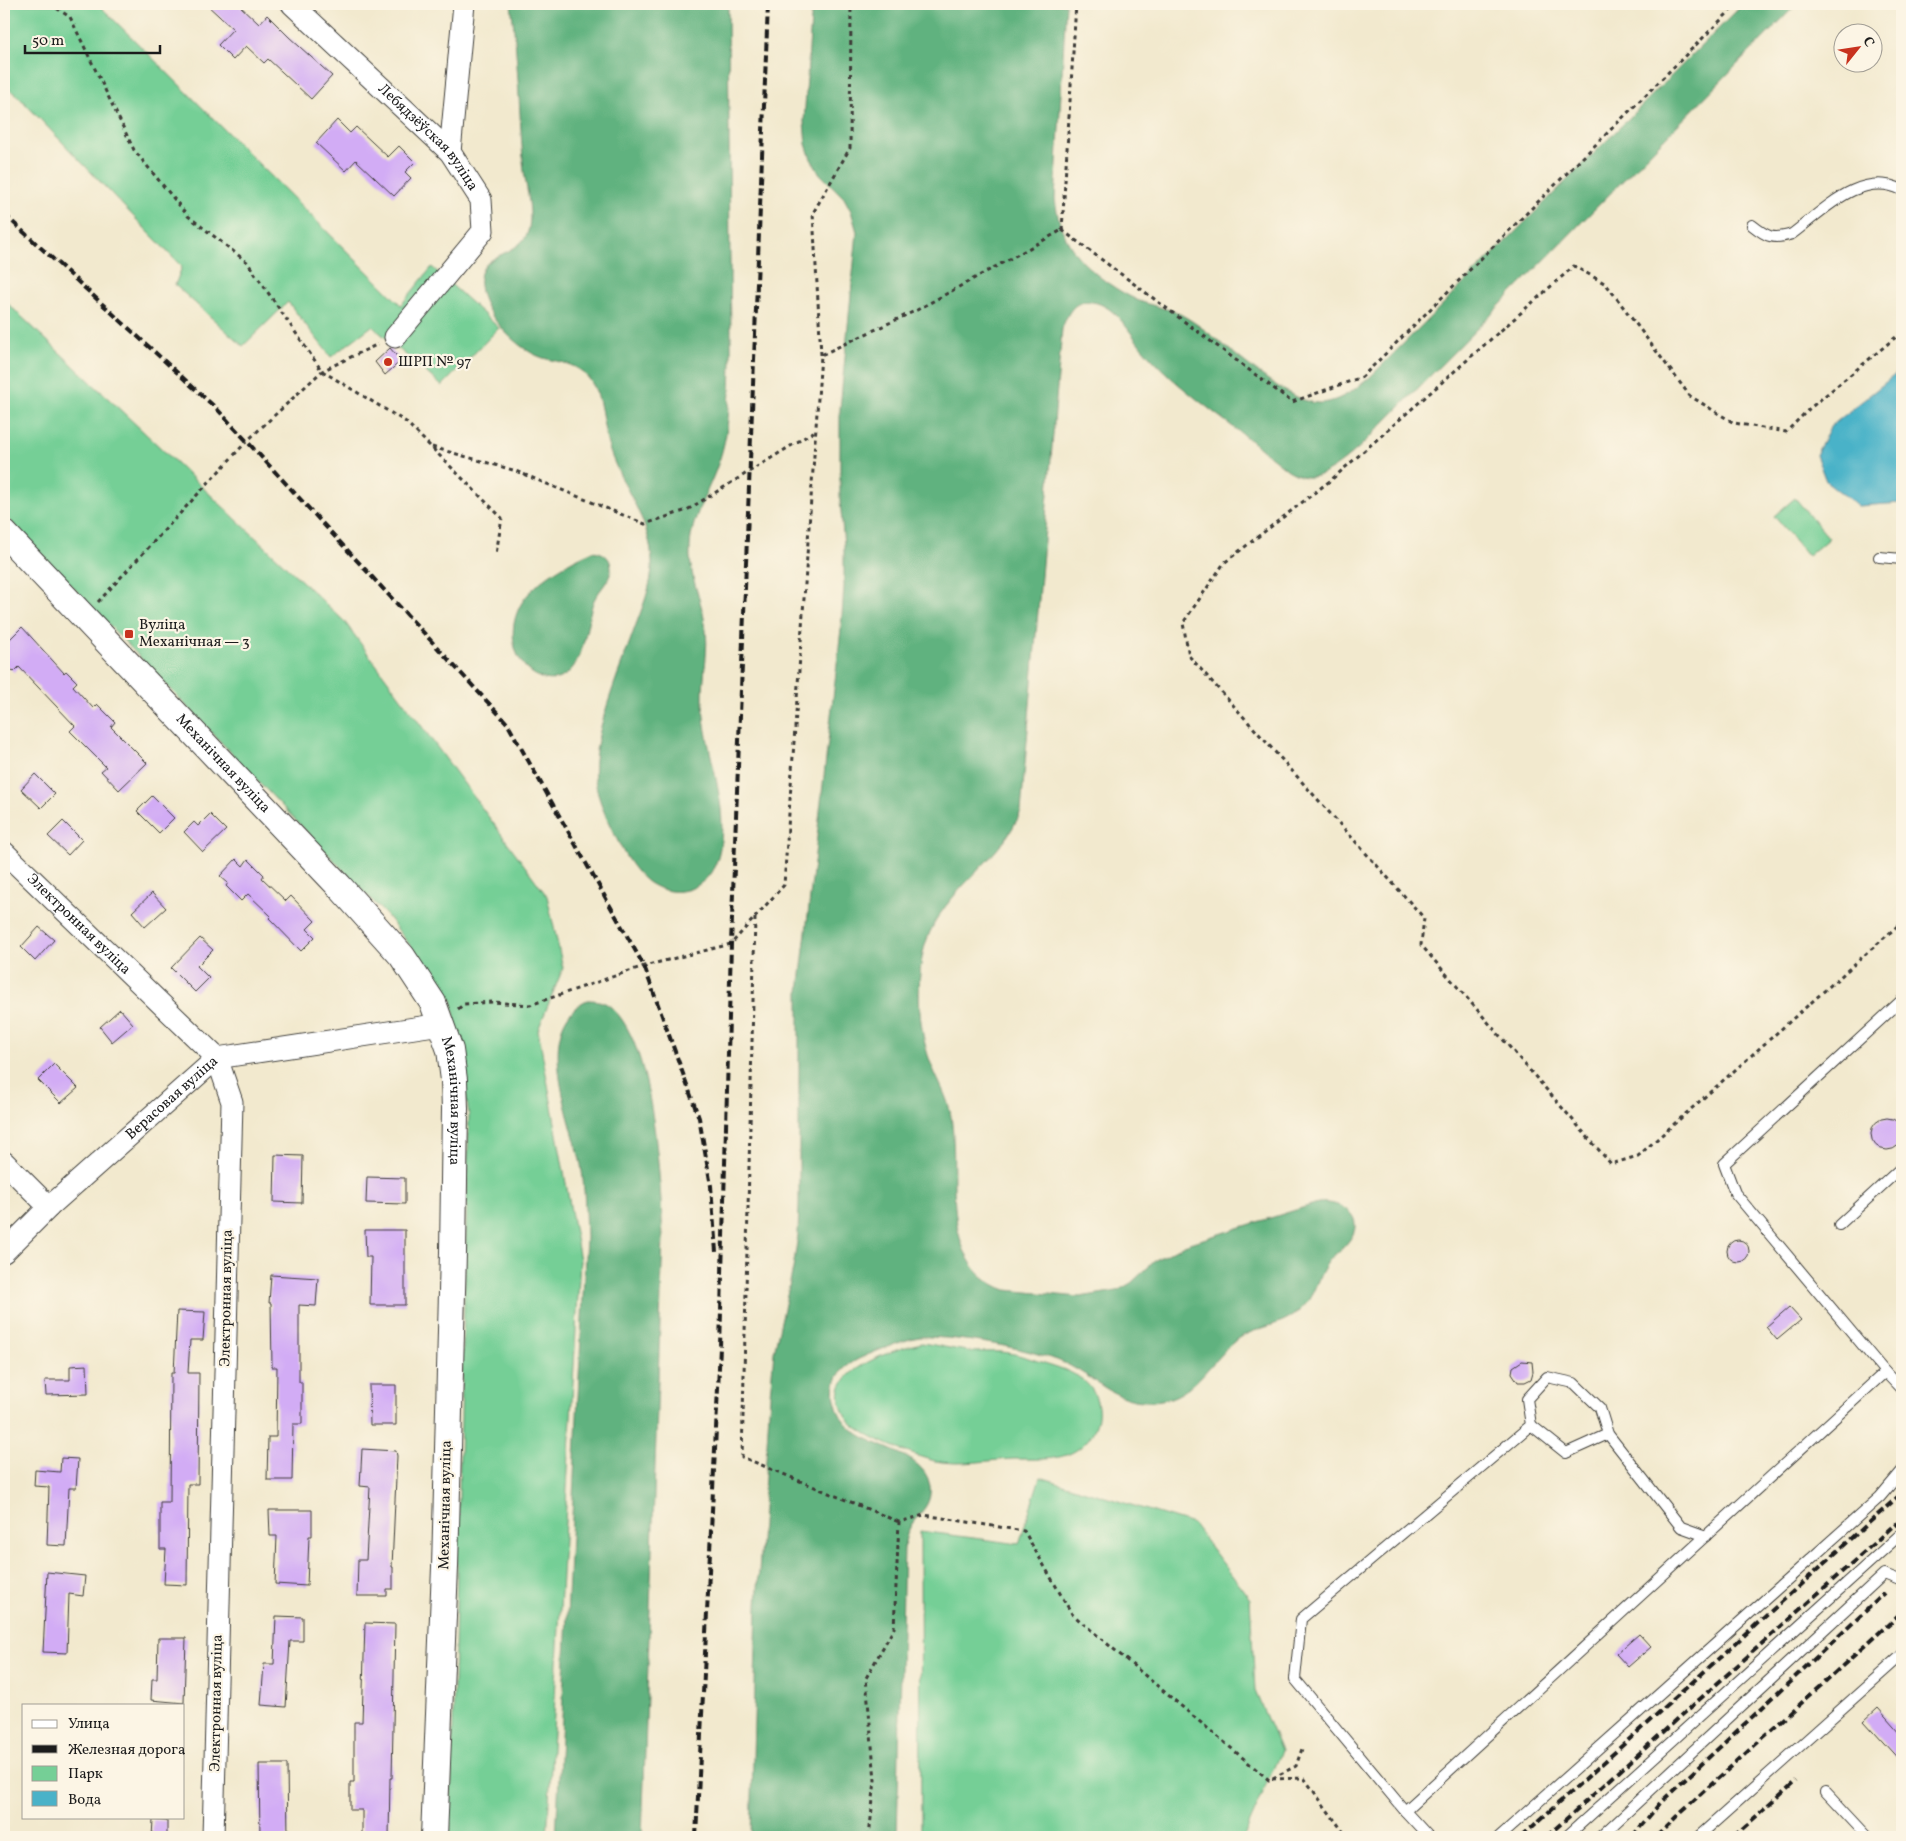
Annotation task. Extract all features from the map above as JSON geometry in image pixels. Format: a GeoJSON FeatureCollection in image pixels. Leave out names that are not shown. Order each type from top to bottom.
{"type":"FeatureCollection","features":[{"type":"Feature","properties":{"kind":"street","name":"Лебядзёўская вуліца"},"geometry":{"type":"LineString","coordinates":[[292,4],[450,152],[481,200],[483,231],[395,337]]}},
{"type":"Feature","properties":{"kind":"street"},"geometry":{"type":"LineString","coordinates":[[450,152],[464,4]]}},
{"type":"Feature","properties":{"kind":"street","name":"Механічная вуліца"},"geometry":{"type":"LineString","coordinates":[[4,533],[340,887],[402,956],[433,1003],[450,1050],[455,1109],[445,1567],[434,1837]]}},
{"type":"Feature","properties":{"kind":"street","name":"Электронная вуліца"},"geometry":{"type":"LineString","coordinates":[[4,852],[217,1058],[232,1102],[213,1837]]}},
{"type":"Feature","properties":{"kind":"street","name":"Верасовая вуліца"},"geometry":{"type":"LineString","coordinates":[[4,1252],[49,1207],[217,1058],[441,1024]]}},
{"type":"Feature","properties":{"kind":"street"},"geometry":{"type":"LineString","coordinates":[[4,1162],[49,1207]]}},
{"type":"Feature","properties":{"kind":"lane"},"geometry":{"type":"LineString","coordinates":[[1752,225],[1766,236],[1784,236],[1792,234],[1849,192],[1861,187],[1876,184],[1888,185],[1902,190]]}},
{"type":"Feature","properties":{"kind":"lane"},"geometry":{"type":"LineString","coordinates":[[1878,557],[1902,559]]}},
{"type":"Feature","properties":{"kind":"lane"},"geometry":{"type":"LineString","coordinates":[[1902,1000],[1724,1164],[1735,1193],[1902,1390]]}},
{"type":"Feature","properties":{"kind":"lane"},"geometry":{"type":"LineString","coordinates":[[1839,1225],[1902,1167]]}},
{"type":"Feature","properties":{"kind":"lane"},"geometry":{"type":"LineString","coordinates":[[1405,1811],[1885,1372]]}},
{"type":"Feature","properties":{"kind":"lane"},"geometry":{"type":"LineString","coordinates":[[1608,1434],[1566,1453],[1531,1425],[1527,1399],[1547,1377],[1574,1383],[1600,1408],[1608,1434],[1681,1527],[1706,1536]]}},
{"type":"Feature","properties":{"kind":"lane"},"geometry":{"type":"LineString","coordinates":[[1428,1837],[1295,1679],[1301,1619],[1531,1425]]}},
{"type":"Feature","properties":{"kind":"lane"},"geometry":{"type":"LineString","coordinates":[[1499,1837],[1880,1497],[1902,1471]]}},
{"type":"Feature","properties":{"kind":"lane"},"geometry":{"type":"LineString","coordinates":[[1566,1837],[1902,1533]]}},
{"type":"Feature","properties":{"kind":"lane"},"geometry":{"type":"LineString","coordinates":[[1600,1837],[1884,1574],[1902,1581]]}},
{"type":"Feature","properties":{"kind":"lane"},"geometry":{"type":"LineString","coordinates":[[1698,1837],[1902,1654]]}},
{"type":"Feature","properties":{"kind":"lane"},"geometry":{"type":"LineString","coordinates":[[1826,1792],[1868,1837]]}},
{"type":"Feature","properties":{"kind":"path"},"geometry":{"type":"LineString","coordinates":[[50,4],[70,17],[134,150],[188,216],[247,262],[322,371],[406,422],[502,518],[496,554]]}},
{"type":"Feature","properties":{"kind":"path"},"geometry":{"type":"LineString","coordinates":[[441,1024],[464,1004],[492,1002],[530,1005],[644,966],[731,944],[784,885],[821,355],[814,213],[850,148],[852,4]]}},
{"type":"Feature","properties":{"kind":"path"},"geometry":{"type":"LineString","coordinates":[[1062,230],[1076,4]]}},
{"type":"Feature","properties":{"kind":"path"},"geometry":{"type":"LineString","coordinates":[[1062,230],[1292,402],[1362,377],[1737,4]]}},
{"type":"Feature","properties":{"kind":"path"},"geometry":{"type":"LineString","coordinates":[[821,355],[917,310],[1062,230]]}},
{"type":"Feature","properties":{"kind":"path"},"geometry":{"type":"LineString","coordinates":[[1902,332],[1809,410],[1786,432],[1734,423],[1690,396],[1606,284],[1574,266],[1331,480],[1224,563],[1184,622],[1189,656],[1424,918],[1421,944],[1612,1164],[1638,1156],[1902,922]]}},
{"type":"Feature","properties":{"kind":"path"},"geometry":{"type":"LineString","coordinates":[[84,617],[247,441],[322,371],[395,337]]}},
{"type":"Feature","properties":{"kind":"path"},"geometry":{"type":"LineString","coordinates":[[431,447],[513,470],[645,524],[687,510],[815,431]]}},
{"type":"Feature","properties":{"kind":"path"},"geometry":{"type":"LineString","coordinates":[[755,918],[742,1457],[899,1522],[924,1515],[1024,1531],[1072,1614],[1268,1780],[1304,1778],[1347,1837]]}},
{"type":"Feature","properties":{"kind":"path"},"geometry":{"type":"LineString","coordinates":[[869,1837],[875,1780],[866,1678],[894,1628],[899,1522]]}},
{"type":"Feature","properties":{"kind":"path"},"geometry":{"type":"LineString","coordinates":[[1268,1780],[1296,1766],[1304,1746]]}},
{"type":"Feature","properties":{"kind":"green space"},"geometry":{"type":"Polygon","coordinates":[[[4,4],[98,4],[401,305],[432,267],[499,328],[442,386],[372,326],[331,357],[288,302],[243,346],[175,285],[182,267],[15,93],[4,86],[4,4]]]}},
{"type":"Feature","properties":{"kind":"green space"},"geometry":{"type":"Polygon","coordinates":[[[511,4],[728,4],[731,351],[729,413],[720,457],[697,515],[690,547],[691,566],[706,633],[703,702],[708,740],[720,799],[722,818],[721,838],[714,868],[700,884],[691,889],[681,891],[670,891],[649,883],[635,869],[624,853],[606,818],[595,780],[595,763],[601,725],[646,597],[652,572],[651,548],[647,533],[613,460],[606,437],[600,403],[590,380],[576,367],[537,355],[526,350],[516,342],[490,313],[481,292],[480,278],[483,268],[490,261],[517,246],[525,238],[530,220],[524,169],[511,4]]]}},
{"type":"Feature","properties":{"kind":"green space"},"geometry":{"type":"Polygon","coordinates":[[[812,4],[1066,4],[1055,199],[1058,217],[1072,249],[1102,279],[1137,300],[1181,315],[1201,327],[1286,392],[1302,400],[1324,403],[1352,391],[1370,377],[1743,4],[1797,4],[1364,443],[1325,473],[1308,477],[1288,470],[1169,376],[1144,350],[1122,321],[1101,304],[1092,302],[1080,303],[1072,309],[1066,318],[1062,329],[1021,811],[1012,829],[1000,846],[946,906],[934,923],[926,942],[920,970],[919,1002],[926,1048],[950,1111],[953,1134],[956,1213],[960,1237],[969,1259],[983,1277],[1006,1290],[1080,1297],[1117,1291],[1131,1283],[1157,1259],[1184,1245],[1318,1203],[1336,1204],[1350,1212],[1354,1218],[1355,1225],[1348,1242],[1328,1262],[1308,1301],[1299,1311],[1284,1320],[1251,1332],[1235,1341],[1187,1389],[1167,1399],[1134,1400],[1108,1390],[1072,1367],[1057,1360],[1002,1346],[946,1338],[923,1337],[903,1341],[858,1359],[846,1367],[840,1374],[835,1384],[834,1392],[841,1417],[853,1430],[867,1439],[913,1461],[924,1472],[930,1486],[928,1502],[910,1527],[904,1546],[897,1837],[751,1837],[757,1605],[770,1395],[774,1352],[793,1269],[798,1235],[799,992],[841,629],[844,587],[844,545],[840,500],[840,409],[857,232],[851,211],[844,198],[820,174],[811,159],[806,144],[804,122],[812,4]]]}},
{"type":"Feature","properties":{"kind":"green space"},"geometry":{"type":"Polygon","coordinates":[[[4,300],[344,621],[547,896],[563,968],[538,1030],[580,1260],[547,1837],[450,1837],[469,1115],[452,1000],[388,917],[4,515],[4,300]]]}},
{"type":"Feature","properties":{"kind":"green space"},"geometry":{"type":"Polygon","coordinates":[[[1795,498],[1829,538],[1808,556],[1774,516],[1795,498]]]}},
{"type":"Feature","properties":{"kind":"green space"},"geometry":{"type":"Polygon","coordinates":[[[593,551],[601,553],[609,559],[611,570],[606,582],[594,600],[579,656],[567,674],[554,680],[540,678],[526,668],[516,650],[513,629],[519,608],[532,590],[547,576],[593,551]]]}},
{"type":"Feature","properties":{"kind":"green space"},"geometry":{"type":"Polygon","coordinates":[[[587,1000],[600,1001],[612,1008],[626,1027],[638,1052],[652,1116],[660,1184],[663,1238],[642,1837],[556,1837],[586,1237],[581,1165],[564,1100],[558,1052],[561,1031],[570,1013],[587,1000]]]}},
{"type":"Feature","properties":{"kind":"green space"},"geometry":{"type":"Polygon","coordinates":[[[922,1343],[971,1352],[1011,1353],[1075,1375],[1089,1385],[1097,1401],[1098,1418],[1092,1434],[1076,1450],[1058,1457],[955,1463],[935,1461],[914,1455],[875,1438],[853,1425],[845,1415],[840,1401],[840,1390],[844,1381],[863,1365],[875,1359],[922,1343]]]}},
{"type":"Feature","properties":{"kind":"green space"},"geometry":{"type":"Polygon","coordinates":[[[1040,1477],[1193,1524],[1250,1599],[1255,1691],[1281,1751],[1242,1837],[921,1837],[920,1531],[1019,1544],[1040,1477]]]}},
{"type":"Feature","properties":{"kind":"water"},"geometry":{"type":"Polygon","coordinates":[[[1902,369],[1902,503],[1858,506],[1826,481],[1816,455],[1830,427],[1902,369]]]}},
{"type":"Feature","properties":{"kind":"building"},"geometry":{"type":"Polygon","coordinates":[[[206,4],[238,4],[259,24],[267,15],[332,76],[311,99],[268,59],[264,63],[246,46],[233,60],[218,45],[233,29],[206,4]]]}},
{"type":"Feature","properties":{"kind":"building"},"geometry":{"type":"Polygon","coordinates":[[[337,120],[350,133],[356,127],[388,157],[399,146],[415,162],[405,172],[411,178],[394,196],[356,160],[346,171],[316,143],[337,120]]]}},
{"type":"Feature","properties":{"kind":"building","name":"ШРП № 97"},"geometry":{"type":"Polygon","coordinates":[[[390,348],[401,361],[385,375],[375,362],[390,348]]]}},
{"type":"Feature","properties":{"kind":"building"},"geometry":{"type":"Polygon","coordinates":[[[22,627],[64,673],[66,671],[77,682],[73,686],[93,708],[97,704],[115,722],[111,727],[147,763],[119,790],[101,771],[106,767],[70,731],[75,726],[19,667],[14,672],[4,663],[4,645],[22,627]]]}},
{"type":"Feature","properties":{"kind":"building"},"geometry":{"type":"Polygon","coordinates":[[[35,774],[55,794],[41,808],[21,789],[35,774]]]}},
{"type":"Feature","properties":{"kind":"building"},"geometry":{"type":"Polygon","coordinates":[[[152,796],[174,818],[159,833],[137,811],[152,796]]]}},
{"type":"Feature","properties":{"kind":"building"},"geometry":{"type":"Polygon","coordinates":[[[210,814],[226,830],[203,852],[184,832],[194,822],[198,826],[210,814]]]}},
{"type":"Feature","properties":{"kind":"building"},"geometry":{"type":"Polygon","coordinates":[[[63,821],[82,840],[68,855],[48,836],[63,821]]]}},
{"type":"Feature","properties":{"kind":"building"},"geometry":{"type":"Polygon","coordinates":[[[236,859],[243,866],[248,859],[264,875],[262,878],[286,901],[291,896],[315,921],[307,929],[315,937],[301,951],[269,918],[271,916],[248,894],[241,901],[226,886],[228,883],[220,876],[236,859]]]}},
{"type":"Feature","properties":{"kind":"building"},"geometry":{"type":"Polygon","coordinates":[[[152,893],[166,908],[145,927],[132,912],[152,893]]]}},
{"type":"Feature","properties":{"kind":"building"},"geometry":{"type":"Polygon","coordinates":[[[39,927],[54,940],[35,961],[21,947],[39,927]]]}},
{"type":"Feature","properties":{"kind":"building"},"geometry":{"type":"Polygon","coordinates":[[[200,938],[213,950],[197,966],[209,978],[195,992],[171,968],[200,938]]]}},
{"type":"Feature","properties":{"kind":"building"},"geometry":{"type":"Polygon","coordinates":[[[120,1009],[133,1024],[112,1042],[100,1027],[120,1009]]]}},
{"type":"Feature","properties":{"kind":"building"},"geometry":{"type":"Polygon","coordinates":[[[54,1064],[78,1088],[61,1103],[38,1080],[54,1064]]]}},
{"type":"Feature","properties":{"kind":"building"},"geometry":{"type":"Polygon","coordinates":[[[1887,1118],[1893,1119],[1898,1123],[1902,1128],[1902,1140],[1898,1145],[1893,1149],[1887,1150],[1881,1149],[1876,1145],[1872,1140],[1871,1134],[1872,1128],[1876,1123],[1881,1119],[1887,1118]]]}},
{"type":"Feature","properties":{"kind":"building"},"geometry":{"type":"Polygon","coordinates":[[[275,1155],[303,1156],[302,1203],[274,1202],[275,1155]]]}},
{"type":"Feature","properties":{"kind":"building"},"geometry":{"type":"Polygon","coordinates":[[[367,1177],[405,1178],[405,1204],[366,1203],[367,1177]]]}},
{"type":"Feature","properties":{"kind":"building"},"geometry":{"type":"Polygon","coordinates":[[[365,1230],[405,1230],[405,1305],[370,1305],[371,1257],[366,1257],[365,1230]]]}},
{"type":"Feature","properties":{"kind":"building"},"geometry":{"type":"Polygon","coordinates":[[[1738,1240],[1748,1247],[1749,1251],[1742,1261],[1738,1262],[1728,1255],[1727,1251],[1734,1241],[1738,1240]]]}},
{"type":"Feature","properties":{"kind":"building"},"geometry":{"type":"Polygon","coordinates":[[[271,1275],[318,1278],[316,1306],[299,1305],[299,1382],[302,1382],[302,1424],[293,1424],[292,1480],[267,1480],[268,1437],[276,1437],[277,1367],[272,1367],[271,1303],[269,1303],[271,1275]]]}},
{"type":"Feature","properties":{"kind":"building"},"geometry":{"type":"Polygon","coordinates":[[[1789,1307],[1801,1320],[1777,1340],[1766,1327],[1789,1307]]]}},
{"type":"Feature","properties":{"kind":"building"},"geometry":{"type":"Polygon","coordinates":[[[177,1311],[205,1312],[203,1340],[190,1340],[188,1373],[199,1373],[198,1484],[188,1484],[187,1585],[164,1584],[166,1549],[160,1549],[160,1502],[170,1502],[171,1373],[174,1373],[177,1311]]]}},
{"type":"Feature","properties":{"kind":"building"},"geometry":{"type":"Polygon","coordinates":[[[1522,1361],[1532,1362],[1533,1372],[1531,1379],[1525,1382],[1518,1382],[1512,1373],[1513,1367],[1522,1361]]]}},
{"type":"Feature","properties":{"kind":"building"},"geometry":{"type":"Polygon","coordinates":[[[87,1365],[88,1394],[46,1395],[45,1380],[70,1380],[70,1366],[87,1365]]]}},
{"type":"Feature","properties":{"kind":"building"},"geometry":{"type":"Polygon","coordinates":[[[369,1385],[396,1385],[396,1425],[370,1425],[369,1385]]]}},
{"type":"Feature","properties":{"kind":"building"},"geometry":{"type":"Polygon","coordinates":[[[362,1449],[396,1451],[397,1456],[392,1567],[393,1589],[387,1589],[387,1596],[357,1596],[358,1560],[366,1560],[370,1487],[360,1486],[362,1449]]]}},
{"type":"Feature","properties":{"kind":"building"},"geometry":{"type":"Polygon","coordinates":[[[61,1458],[78,1459],[76,1488],[69,1488],[66,1546],[47,1545],[49,1487],[34,1486],[35,1470],[60,1472],[61,1458]]]}},
{"type":"Feature","properties":{"kind":"building"},"geometry":{"type":"Polygon","coordinates":[[[269,1510],[312,1510],[312,1536],[309,1536],[307,1586],[275,1584],[277,1536],[270,1536],[269,1510]]]}},
{"type":"Feature","properties":{"kind":"building"},"geometry":{"type":"Polygon","coordinates":[[[47,1572],[85,1576],[83,1596],[69,1594],[67,1653],[43,1652],[47,1572]]]}},
{"type":"Feature","properties":{"kind":"building"},"geometry":{"type":"Polygon","coordinates":[[[276,1616],[303,1617],[303,1641],[290,1641],[286,1707],[261,1705],[264,1664],[274,1664],[276,1616]]]}},
{"type":"Feature","properties":{"kind":"building"},"geometry":{"type":"Polygon","coordinates":[[[365,1623],[395,1624],[389,1837],[362,1837],[362,1810],[350,1810],[350,1782],[354,1782],[354,1722],[362,1722],[365,1623]]]}},
{"type":"Feature","properties":{"kind":"building"},"geometry":{"type":"Polygon","coordinates":[[[1639,1634],[1651,1647],[1628,1667],[1616,1654],[1639,1634]]]}},
{"type":"Feature","properties":{"kind":"building"},"geometry":{"type":"Polygon","coordinates":[[[158,1638],[186,1638],[184,1703],[151,1700],[152,1679],[157,1679],[158,1638]]]}},
{"type":"Feature","properties":{"kind":"building"},"geometry":{"type":"Polygon","coordinates":[[[1878,1708],[1902,1735],[1902,1763],[1864,1721],[1878,1708]]]}},
{"type":"Feature","properties":{"kind":"building"},"geometry":{"type":"Polygon","coordinates":[[[259,1764],[287,1764],[288,1837],[260,1837],[259,1764]]]}},
{"type":"Feature","properties":{"kind":"building"},"geometry":{"type":"Polygon","coordinates":[[[153,1820],[167,1821],[167,1837],[152,1837],[153,1820]]]}},
{"type":"Feature","properties":{"kind":"railway"},"geometry":{"type":"LineString","coordinates":[[696,1837],[720,1347],[731,944],[768,4]]}},
{"type":"Feature","properties":{"kind":"railway"},"geometry":{"type":"LineString","coordinates":[[4,214],[218,410],[507,723],[644,966],[699,1118],[711,1186],[716,1252]]}},
{"type":"Feature","properties":{"kind":"railway"},"geometry":{"type":"LineString","coordinates":[[1521,1837],[1902,1493]]}},
{"type":"Feature","properties":{"kind":"railway"},"geometry":{"type":"LineString","coordinates":[[1546,1837],[1902,1518]]}},
{"type":"Feature","properties":{"kind":"railway"},"geometry":{"type":"LineString","coordinates":[[1632,1837],[1661,1802],[1885,1593]]}},
{"type":"Feature","properties":{"kind":"railway"},"geometry":{"type":"LineString","coordinates":[[1656,1837],[1682,1811],[1902,1612]]}},
{"type":"Feature","properties":{"kind":"railway"},"geometry":{"type":"LineString","coordinates":[[1733,1837],[1796,1781]]}},
{"type":"Feature","properties":{"kind":"place","name":"ШРП № 97"},"geometry":{"type":"Point","coordinates":[388,362]}},
{"type":"Feature","properties":{"kind":"place","name":"Вуліца Механічная — 3"},"geometry":{"type":"Point","coordinates":[129,634]}}]}
